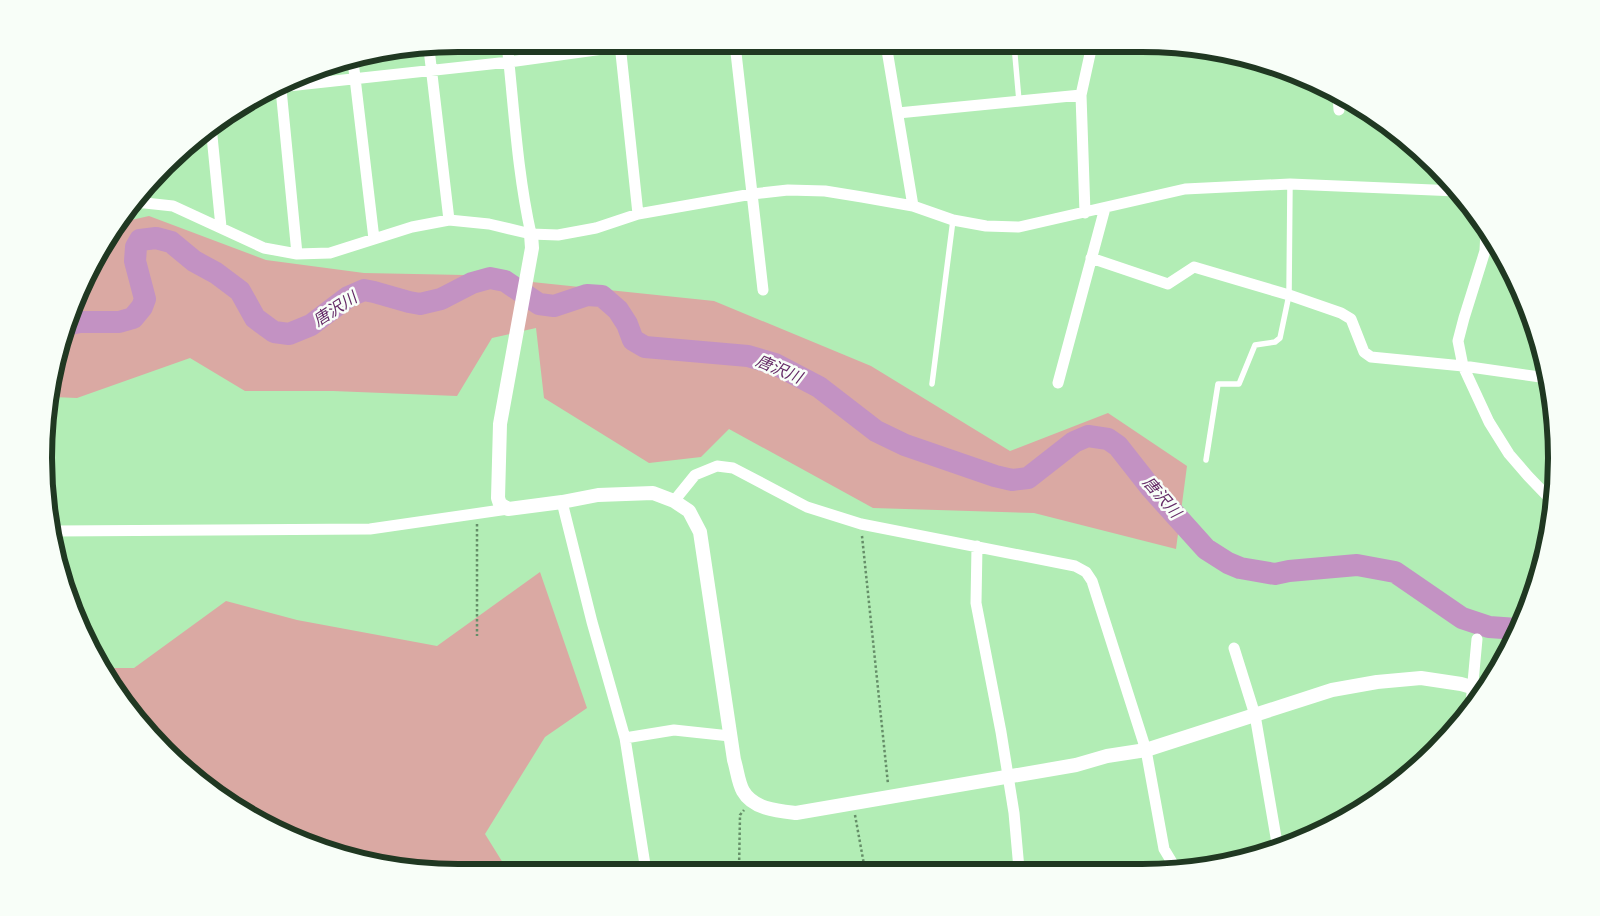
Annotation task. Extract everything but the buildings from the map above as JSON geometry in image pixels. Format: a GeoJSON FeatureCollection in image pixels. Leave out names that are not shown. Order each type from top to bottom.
{"type":"FeatureCollection","features":[{"type":"Feature","properties":{"kind":"street"},"geometry":{"type":"LineString","coordinates":[[508,52],[525,208],[532,248],[500,424],[498,498],[500,504],[508,509]]}},
{"type":"Feature","properties":{"kind":"street"},"geometry":{"type":"LineString","coordinates":[[299,85],[509,62],[574,52]]}},
{"type":"Feature","properties":{"kind":"street"},"geometry":{"type":"LineString","coordinates":[[621,52],[638,214]]}},
{"type":"Feature","properties":{"kind":"street"},"geometry":{"type":"LineString","coordinates":[[736,52],[763,290]]}},
{"type":"Feature","properties":{"kind":"street"},"geometry":{"type":"LineString","coordinates":[[887,52],[913,206]]}},
{"type":"Feature","properties":{"kind":"street"},"geometry":{"type":"LineString","coordinates":[[1085,213],[1081,95],[1090,52]]}},
{"type":"Feature","properties":{"kind":"street"},"geometry":{"type":"LineString","coordinates":[[429,53],[449,220]]}},
{"type":"Feature","properties":{"kind":"street"},"geometry":{"type":"LineString","coordinates":[[354,66],[374,239]]}},
{"type":"Feature","properties":{"kind":"street"},"geometry":{"type":"LineString","coordinates":[[281,93],[297,254]]}},
{"type":"Feature","properties":{"kind":"street"},"geometry":{"type":"LineString","coordinates":[[898,112],[1081,95]]}},
{"type":"Feature","properties":{"kind":"street"},"geometry":{"type":"LineString","coordinates":[[1339,104],[1339,110]]}},
{"type":"Feature","properties":{"kind":"street"},"geometry":{"type":"LineString","coordinates":[[212,135],[221,227]]}},
{"type":"Feature","properties":{"kind":"street"},"geometry":{"type":"LineString","coordinates":[[145,201],[173,206],[264,248],[297,254],[330,253],[412,227],[449,220],[489,224],[531,234],[558,235],[596,228],[638,214],[752,194],[788,190],[825,192],[913,206],[953,220],[986,226],[1018,227],[1186,189],[1290,184],[1447,191]]}},
{"type":"Feature","properties":{"kind":"street"},"geometry":{"type":"LineString","coordinates":[[1058,383],[1105,208]]}},
{"type":"Feature","properties":{"kind":"street"},"geometry":{"type":"LineString","coordinates":[[1486,244],[1486,251],[1458,341],[1463,366],[1489,422],[1509,454],[1546,495]]}},
{"type":"Feature","properties":{"kind":"street"},"geometry":{"type":"LineString","coordinates":[[1091,258],[1168,284],[1194,267],[1289,295],[1341,313],[1351,319],[1364,352],[1371,357],[1463,366],[1539,376]]}},
{"type":"Feature","properties":{"kind":"street"},"geometry":{"type":"LineString","coordinates":[[674,501],[695,475],[717,466],[733,468],[807,507],[861,524],[1075,566],[1086,572],[1092,582],[1146,750],[1164,848],[1172,863]]}},
{"type":"Feature","properties":{"kind":"street"},"geometry":{"type":"LineString","coordinates":[[59,532],[370,529],[477,515],[598,495],[653,493],[674,501],[689,511],[700,532],[730,736],[742,790],[751,801],[774,810],[796,813],[1076,765],[1107,756],[1146,750],[1332,690],[1377,682],[1421,678],[1461,684],[1475,688]]}},
{"type":"Feature","properties":{"kind":"street"},"geometry":{"type":"LineString","coordinates":[[562,502],[592,622],[625,738],[645,864]]}},
{"type":"Feature","properties":{"kind":"street"},"geometry":{"type":"LineString","coordinates":[[977,546],[976,603],[1001,732],[1014,813],[1019,864]]}},
{"type":"Feature","properties":{"kind":"street"},"geometry":{"type":"LineString","coordinates":[[1477,639],[1478,685]]}},
{"type":"Feature","properties":{"kind":"street"},"geometry":{"type":"LineString","coordinates":[[1234,648],[1255,715],[1277,840]]}},
{"type":"Feature","properties":{"kind":"street"},"geometry":{"type":"LineString","coordinates":[[625,738],[674,730],[730,736]]}},
{"type":"Feature","properties":{"kind":"lane"},"geometry":{"type":"LineString","coordinates":[[1015,52],[1019,101]]}},
{"type":"Feature","properties":{"kind":"lane"},"geometry":{"type":"LineString","coordinates":[[1206,460],[1218,384],[1239,384],[1255,345],[1275,342],[1280,338],[1289,295],[1290,184]]}},
{"type":"Feature","properties":{"kind":"lane"},"geometry":{"type":"LineString","coordinates":[[932,384],[953,220]]}},
{"type":"Feature","properties":{"kind":"path"},"geometry":{"type":"LineString","coordinates":[[477,515],[477,636]]}},
{"type":"Feature","properties":{"kind":"path"},"geometry":{"type":"LineString","coordinates":[[861,524],[890,797]]}},
{"type":"Feature","properties":{"kind":"path"},"geometry":{"type":"LineString","coordinates":[[739,864],[740,816],[751,801]]}},
{"type":"Feature","properties":{"kind":"path"},"geometry":{"type":"LineString","coordinates":[[853,803],[865,864]]}},
{"type":"Feature","properties":{"kind":"shaded area"},"geometry":{"type":"Polygon","coordinates":[[[149,216],[266,260],[364,273],[464,275],[714,301],[871,366],[1010,451],[1108,413],[1187,466],[1176,549],[1034,513],[873,508],[729,429],[701,457],[649,463],[544,398],[536,328],[492,338],[457,396],[333,391],[245,391],[190,358],[77,398],[57,397],[66,353],[83,303],[107,255],[130,220],[149,216]]]}},
{"type":"Feature","properties":{"kind":"shaded area"},"geometry":{"type":"Polygon","coordinates":[[[540,572],[587,708],[545,737],[485,834],[504,864],[431,863],[379,856],[328,842],[279,822],[255,809],[211,780],[171,745],[136,705],[111,668],[134,668],[226,601],[297,620],[437,646],[540,572]]]}},
{"type":"Feature","properties":{"kind":"waterway","name":"唐沢川"},"geometry":{"type":"LineString","coordinates":[[76,323],[119,322],[133,318],[142,307],[145,299],[135,261],[136,247],[140,240],[156,238],[171,242],[194,261],[216,273],[240,291],[255,318],[274,332],[289,334],[311,325],[348,297],[364,290],[420,304],[441,299],[472,283],[490,278],[505,281],[539,304],[554,306],[587,295],[602,296],[618,310],[627,324],[633,340],[645,347],[748,356],[775,364],[819,387],[876,431],[905,445],[995,476],[1012,480],[1028,478],[1074,442],[1088,436],[1108,439],[1118,446],[1151,488],[1206,549],[1228,563],[1240,568],[1275,574],[1357,565],[1395,572],[1462,618],[1489,627],[1510,628]]}}]}
